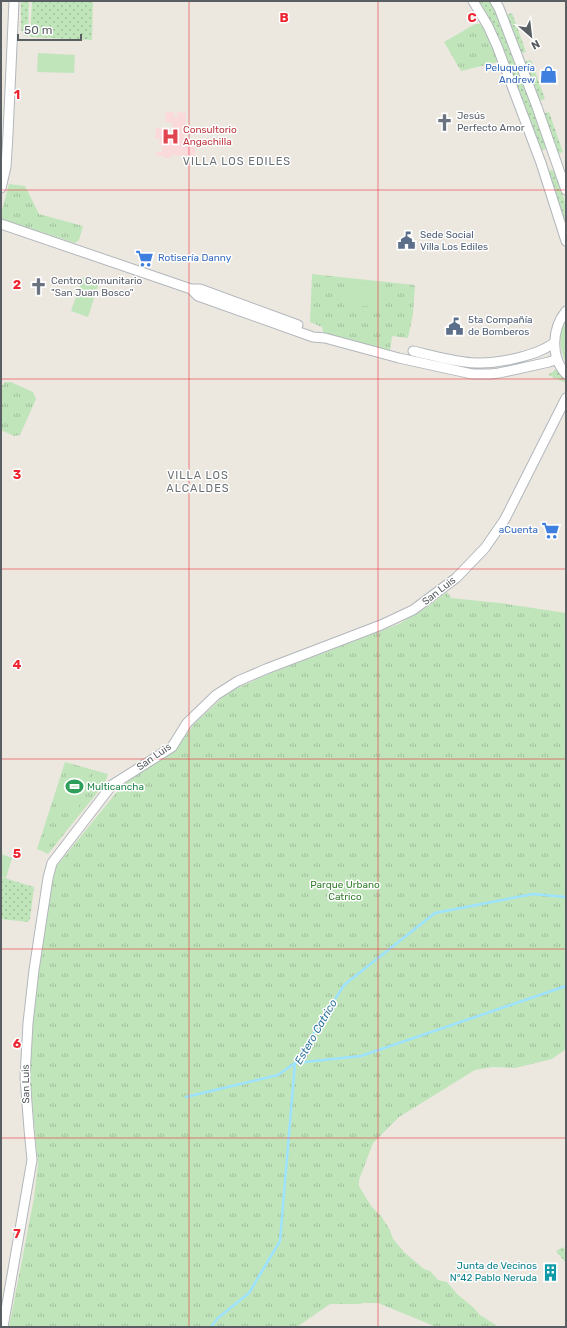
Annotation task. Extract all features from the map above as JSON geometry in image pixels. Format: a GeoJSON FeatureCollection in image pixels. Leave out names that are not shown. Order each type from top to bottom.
{"type":"FeatureCollection","features":[{"type":"Feature","properties":{"kind":"street"},"geometry":{"type":"LineString","coordinates":[[1,188],[6,167],[8,141],[14,1]]}},
{"type":"Feature","properties":{"kind":"street"},"geometry":{"type":"LineString","coordinates":[[472,1],[488,26],[497,46],[541,163],[566,242]]}},
{"type":"Feature","properties":{"kind":"street"},"geometry":{"type":"LineString","coordinates":[[495,1],[534,100],[566,190]]}},
{"type":"Feature","properties":{"kind":"street"},"geometry":{"type":"LineString","coordinates":[[1,224],[191,289],[200,289],[312,330],[325,338],[411,361],[463,373],[480,374],[499,373],[557,359]]}},
{"type":"Feature","properties":{"kind":"street"},"geometry":{"type":"LineString","coordinates":[[566,311],[558,324],[554,343],[557,359],[566,374]]}},
{"type":"Feature","properties":{"kind":"street"},"geometry":{"type":"LineString","coordinates":[[413,351],[460,362],[490,363],[501,362],[544,350],[554,343]]}},
{"type":"Feature","properties":{"kind":"street","name":"San Luis"},"geometry":{"type":"LineString","coordinates":[[3,1327],[32,1160],[25,1077],[28,1022],[34,970],[48,878],[52,863],[112,785],[172,747],[187,723],[216,695],[238,681],[381,625],[413,610],[461,573],[485,548],[505,519],[566,398]]}},
{"type":"Feature","properties":{"kind":"shaded area","name":"Consultorio Angachilla"},"geometry":{"type":"Polygon","coordinates":[[[166,112],[174,112],[174,117],[177,118],[177,112],[186,113],[185,141],[191,141],[191,145],[195,146],[195,156],[171,155],[171,158],[164,158],[164,156],[156,156],[156,152],[162,152],[163,145],[159,145],[160,139],[155,139],[156,128],[164,128],[164,133],[172,133],[172,123],[165,122],[166,112]]]}},
{"type":"Feature","properties":{"kind":"green space"},"geometry":{"type":"Polygon","coordinates":[[[21,1],[29,1],[28,37],[24,35],[21,29],[21,1]]]}},
{"type":"Feature","properties":{"kind":"green space"},"geometry":{"type":"Polygon","coordinates":[[[32,1],[93,1],[92,40],[30,37],[32,1]]]}},
{"type":"Feature","properties":{"kind":"green space"},"geometry":{"type":"Polygon","coordinates":[[[479,1],[490,1],[496,11],[548,148],[543,150],[540,148],[491,21],[479,1]]]}},
{"type":"Feature","properties":{"kind":"green space"},"geometry":{"type":"Polygon","coordinates":[[[512,13],[526,52],[522,53],[506,15],[512,13]]]}},
{"type":"Feature","properties":{"kind":"green space"},"geometry":{"type":"Polygon","coordinates":[[[475,24],[480,24],[486,30],[498,62],[461,71],[444,42],[475,24]]]}},
{"type":"Feature","properties":{"kind":"green space"},"geometry":{"type":"Polygon","coordinates":[[[38,53],[75,55],[74,73],[37,72],[38,53]]]}},
{"type":"Feature","properties":{"kind":"green space"},"geometry":{"type":"Polygon","coordinates":[[[531,60],[545,99],[539,101],[524,62],[531,60]]]}},
{"type":"Feature","properties":{"kind":"green space"},"geometry":{"type":"Polygon","coordinates":[[[549,112],[563,152],[558,154],[543,114],[549,112]]]}},
{"type":"Feature","properties":{"kind":"green space"},"geometry":{"type":"Polygon","coordinates":[[[551,170],[554,171],[566,204],[566,224],[548,174],[551,170]]]}},
{"type":"Feature","properties":{"kind":"green space"},"geometry":{"type":"Polygon","coordinates":[[[9,184],[25,186],[39,214],[83,226],[79,240],[75,243],[1,219],[9,184]]]}},
{"type":"Feature","properties":{"kind":"green space"},"geometry":{"type":"Polygon","coordinates":[[[312,274],[415,285],[413,314],[408,338],[392,336],[390,352],[324,336],[322,327],[310,322],[312,274]]]}},
{"type":"Feature","properties":{"kind":"green space"},"geometry":{"type":"Polygon","coordinates":[[[83,277],[99,283],[88,317],[71,311],[83,277]]]}},
{"type":"Feature","properties":{"kind":"green space"},"geometry":{"type":"Polygon","coordinates":[[[345,282],[384,285],[382,307],[343,305],[345,282]]]}},
{"type":"Feature","properties":{"kind":"green space"},"geometry":{"type":"Polygon","coordinates":[[[566,320],[566,364],[562,353],[560,336],[566,320]]]}},
{"type":"Feature","properties":{"kind":"green space"},"geometry":{"type":"Polygon","coordinates":[[[558,368],[566,374],[566,383],[548,375],[558,368]]]}},
{"type":"Feature","properties":{"kind":"green space"},"geometry":{"type":"Polygon","coordinates":[[[5,382],[11,382],[33,392],[36,399],[20,435],[14,436],[1,430],[1,387],[5,382]]]}},
{"type":"Feature","properties":{"kind":"green space","name":"Parque Urbano Catrico"},"geometry":{"type":"Polygon","coordinates":[[[447,592],[451,598],[500,603],[566,613],[566,1049],[552,1059],[515,1068],[493,1067],[475,1070],[399,1117],[373,1143],[359,1180],[359,1186],[371,1206],[381,1216],[390,1230],[393,1239],[405,1253],[424,1269],[430,1271],[438,1280],[447,1282],[457,1294],[480,1315],[499,1327],[436,1327],[378,1303],[362,1303],[330,1304],[297,1327],[9,1327],[34,1198],[38,1163],[30,1081],[31,1043],[33,1014],[49,898],[55,868],[116,793],[130,779],[174,752],[194,724],[228,692],[271,673],[399,624],[424,609],[447,592]]]}},
{"type":"Feature","properties":{"kind":"green space"},"geometry":{"type":"Polygon","coordinates":[[[65,762],[108,774],[105,783],[48,854],[37,849],[65,762]]]}},
{"type":"Feature","properties":{"kind":"green space","name":"Multicancha"},"geometry":{"type":"Polygon","coordinates":[[[70,765],[91,771],[78,809],[58,803],[70,765]]]}},
{"type":"Feature","properties":{"kind":"green space"},"geometry":{"type":"Polygon","coordinates":[[[1,854],[12,858],[6,878],[1,876],[1,854]]]}},
{"type":"Feature","properties":{"kind":"green space"},"geometry":{"type":"Polygon","coordinates":[[[1,877],[34,887],[30,919],[28,922],[1,919],[1,877]]]}},
{"type":"Feature","properties":{"kind":"green space"},"geometry":{"type":"Polygon","coordinates":[[[563,1247],[566,1251],[566,1263],[556,1251],[563,1247]]]}},
{"type":"Feature","properties":{"kind":"waterway","name":"Estero Catrico"},"geometry":{"type":"LineString","coordinates":[[211,1327],[218,1318],[249,1293],[280,1241],[295,1063],[344,985],[435,913],[533,894],[566,897]]}},
{"type":"Feature","properties":{"kind":"waterway"},"geometry":{"type":"LineString","coordinates":[[186,1097],[278,1075],[295,1063],[361,1056],[566,986]]}},
{"type":"Feature","properties":{"kind":"place","name":"Peluquería Andrew"},"geometry":{"type":"Point","coordinates":[548,74]}},
{"type":"Feature","properties":{"kind":"place","name":"Jesús Perfecto Amor"},"geometry":{"type":"Point","coordinates":[444,122]}},
{"type":"Feature","properties":{"kind":"place","name":"Consultorio Angachilla"},"geometry":{"type":"Point","coordinates":[170,136]}},
{"type":"Feature","properties":{"kind":"place","name":"Sede Social Villa Los Ediles"},"geometry":{"type":"Point","coordinates":[407,241]}},
{"type":"Feature","properties":{"kind":"place","name":"Rotisería Danny"},"geometry":{"type":"Point","coordinates":[145,258]}},
{"type":"Feature","properties":{"kind":"place","name":"Centro Comunitario \"San Juan Bosco\""},"geometry":{"type":"Point","coordinates":[38,287]}},
{"type":"Feature","properties":{"kind":"place","name":"5ta Compañía de Bomberos"},"geometry":{"type":"Point","coordinates":[455,326]}},
{"type":"Feature","properties":{"kind":"place","name":"aCuenta"},"geometry":{"type":"Point","coordinates":[551,530]}},
{"type":"Feature","properties":{"kind":"place","name":"Multicancha"},"geometry":{"type":"Point","coordinates":[74,787]}},
{"type":"Feature","properties":{"kind":"place","name":"Junta de Vecinos N°42 Pablo Neruda"},"geometry":{"type":"Point","coordinates":[550,1272]}},
{"type":"Feature","properties":{"kind":"district","name":"VILLA LOS EDILES"},"geometry":{"type":"Point","coordinates":[237,161]}},
{"type":"Feature","properties":{"kind":"district","name":"VILLA LOS ALCALDES"},"geometry":{"type":"Point","coordinates":[198,481]}}]}
